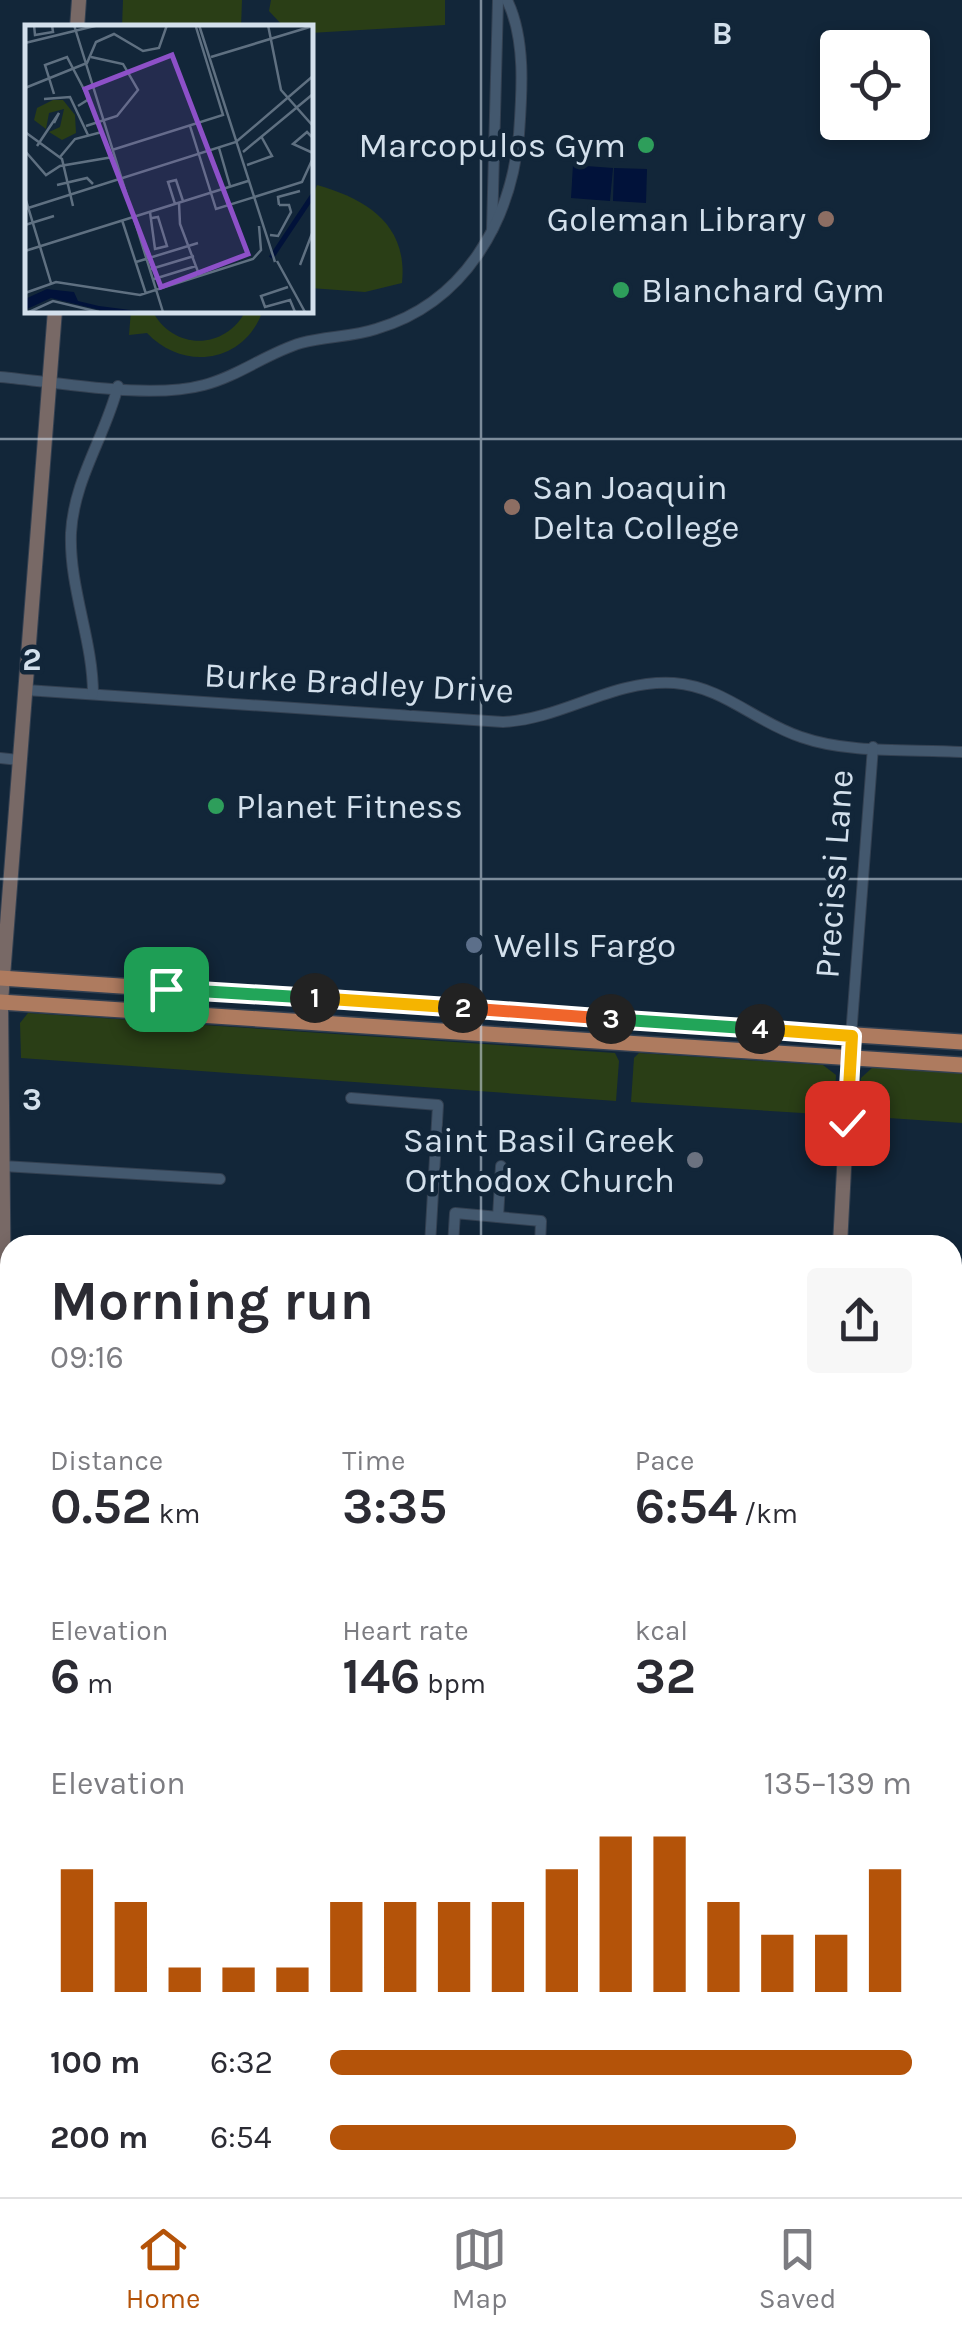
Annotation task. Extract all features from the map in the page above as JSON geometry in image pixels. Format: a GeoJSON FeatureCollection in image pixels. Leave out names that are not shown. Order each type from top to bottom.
{"type":"FeatureCollection","features":[{"type":"Feature","properties":{"kind":"main road"},"geometry":{"type":"LineString","coordinates":[[77,25],[80,0]]}},
{"type":"Feature","properties":{"kind":"main road"},"geometry":{"type":"LineString","coordinates":[[4,1235],[1,978],[55,312]]}},
{"type":"Feature","properties":{"kind":"main road"},"geometry":{"type":"LineString","coordinates":[[1,978],[962,1042]]}},
{"type":"Feature","properties":{"kind":"main road"},"geometry":{"type":"LineString","coordinates":[[0,1002],[962,1064]]}},
{"type":"Feature","properties":{"kind":"main road","name":"Precissi Lane"},"geometry":{"type":"LineString","coordinates":[[841,1235],[852,1036]]}},
{"type":"Feature","properties":{"kind":"street"},"geometry":{"type":"LineString","coordinates":[[492,232],[498,0]]}},
{"type":"Feature","properties":{"kind":"street"},"geometry":{"type":"LineString","coordinates":[[0,377],[118,386],[202,386],[278,350],[400,321],[453,286],[474,264],[511,187],[522,77],[513,12],[506,0]]}},
{"type":"Feature","properties":{"kind":"street"},"geometry":{"type":"LineString","coordinates":[[93,694],[92,656],[76,590],[71,532],[82,478],[118,386]]}},
{"type":"Feature","properties":{"kind":"street","name":"Burke Bradley Drive"},"geometry":{"type":"LineString","coordinates":[[26,690],[502,722],[543,718],[622,688],[678,684],[718,693],[804,738],[962,752]]}},
{"type":"Feature","properties":{"kind":"street","name":"Precissi Lane"},"geometry":{"type":"LineString","coordinates":[[852,1036],[873,746]]}},
{"type":"Feature","properties":{"kind":"street"},"geometry":{"type":"LineString","coordinates":[[0,758],[19,760]]}},
{"type":"Feature","properties":{"kind":"street"},"geometry":{"type":"LineString","coordinates":[[351,1098],[438,1106],[431,1235]]}},
{"type":"Feature","properties":{"kind":"street"},"geometry":{"type":"LineString","coordinates":[[3,1166],[220,1178]]}},
{"type":"Feature","properties":{"kind":"street"},"geometry":{"type":"LineString","coordinates":[[498,1217],[502,1166]]}},
{"type":"Feature","properties":{"kind":"street"},"geometry":{"type":"LineString","coordinates":[[453,1235],[455,1213],[541,1220],[540,1235]]}},
{"type":"Feature","properties":{"kind":"green space"},"geometry":{"type":"Polygon","coordinates":[[[123,0],[242,0],[241,25],[122,25],[123,0]]]}},
{"type":"Feature","properties":{"kind":"green space"},"geometry":{"type":"Polygon","coordinates":[[[271,0],[445,0],[445,25],[312,33],[312,25],[282,25],[269,11],[271,0]]]}},
{"type":"Feature","properties":{"kind":"green space"},"geometry":{"type":"Polygon","coordinates":[[[317,185],[352,198],[380,217],[398,245],[402,283],[365,292],[312,288],[312,197],[317,185]]]}},
{"type":"Feature","properties":{"kind":"green space"},"geometry":{"type":"Polygon","coordinates":[[[131,312],[153,312],[172,333],[199,341],[226,333],[245,312],[262,312],[242,341],[212,356],[178,353],[147,333],[129,335],[131,312]]]}},
{"type":"Feature","properties":{"kind":"green space"},"geometry":{"type":"Polygon","coordinates":[[[28,1013],[615,1053],[619,1061],[616,1101],[21,1058],[20,1023],[28,1013]]]}},
{"type":"Feature","properties":{"kind":"green space"},"geometry":{"type":"Polygon","coordinates":[[[639,1053],[823,1065],[836,1075],[834,1115],[631,1102],[634,1058],[639,1053]]]}},
{"type":"Feature","properties":{"kind":"green space"},"geometry":{"type":"Polygon","coordinates":[[[873,1067],[962,1073],[962,1123],[859,1116],[861,1078],[873,1067]]]}},
{"type":"Feature","properties":{"kind":"water"},"geometry":{"type":"Polygon","coordinates":[[[573,165],[613,168],[610,201],[571,198],[573,165]]]}},
{"type":"Feature","properties":{"kind":"water"},"geometry":{"type":"Polygon","coordinates":[[[614,168],[647,169],[646,203],[613,201],[614,168]]]}},
{"type":"Feature","properties":{"kind":"place","name":"Marcopulos Gym"},"geometry":{"type":"Point","coordinates":[646,145]}},
{"type":"Feature","properties":{"kind":"place","name":"Goleman Library"},"geometry":{"type":"Point","coordinates":[826,219]}},
{"type":"Feature","properties":{"kind":"place","name":"Blanchard Gym"},"geometry":{"type":"Point","coordinates":[621,290]}},
{"type":"Feature","properties":{"kind":"place","name":"San Joaquin Delta College"},"geometry":{"type":"Point","coordinates":[512,507]}},
{"type":"Feature","properties":{"kind":"place","name":"Planet Fitness"},"geometry":{"type":"Point","coordinates":[216,806]}},
{"type":"Feature","properties":{"kind":"place","name":"Wells Fargo"},"geometry":{"type":"Point","coordinates":[474,945]}},
{"type":"Feature","properties":{"kind":"place","name":"Saint Basil Greek Orthodox Church"},"geometry":{"type":"Point","coordinates":[695,1160]}},
{"type":"Feature","properties":{"kind":"route"},"geometry":{"type":"LineString","coordinates":[[166,989],[852,1036],[847,1123]]}}]}
